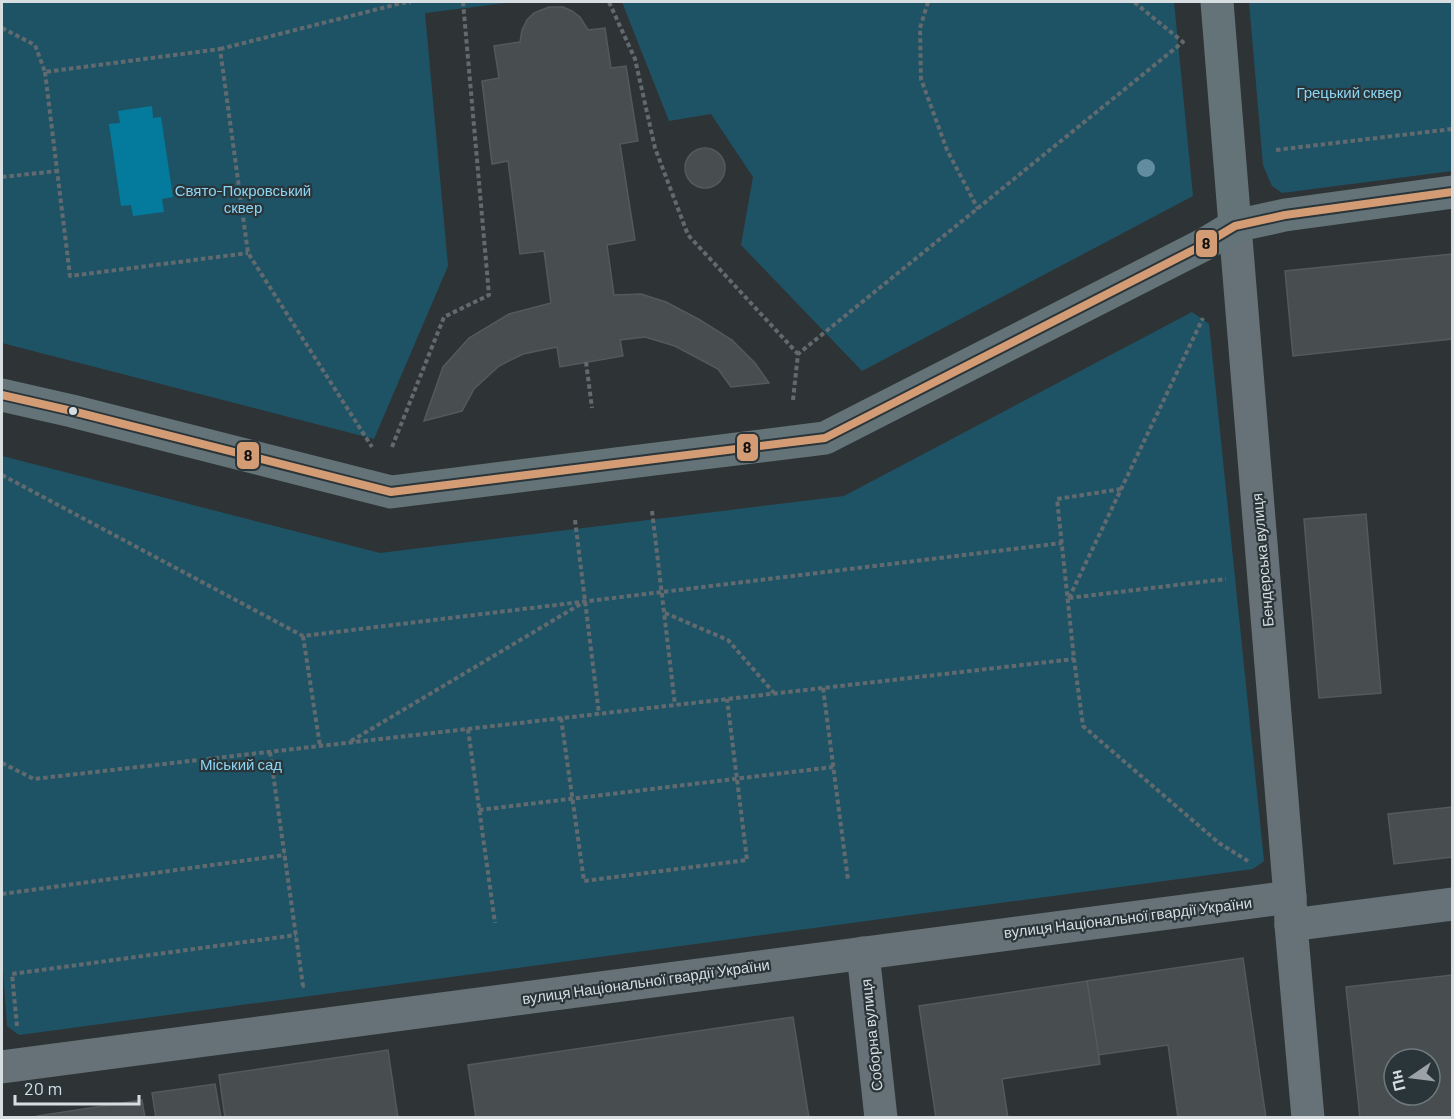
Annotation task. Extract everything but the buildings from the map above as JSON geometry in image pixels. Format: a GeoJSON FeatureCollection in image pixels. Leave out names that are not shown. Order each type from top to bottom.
{"type":"FeatureCollection","features":[{"type":"Feature","properties":{"kind":"main road","name":"Бендерська вулиця"},"geometry":{"type":"LineString","coordinates":[[1217,2],[1235,226]]}},
{"type":"Feature","properties":{"kind":"main road"},"geometry":{"type":"LineString","coordinates":[[2,394],[391,492],[825,438],[1205,244],[1235,226],[1285,215],[1452,192]]}},
{"type":"Feature","properties":{"kind":"street","name":"Бендерська вулиця"},"geometry":{"type":"LineString","coordinates":[[1235,226],[1308,1118]]}},
{"type":"Feature","properties":{"kind":"street","name":"вулиця Національної гвардії України"},"geometry":{"type":"LineString","coordinates":[[2,1067],[863,953],[1291,911],[1452,904]]}},
{"type":"Feature","properties":{"kind":"street","name":"Соборна вулиця"},"geometry":{"type":"LineString","coordinates":[[863,953],[881,1118]]}},
{"type":"Feature","properties":{"kind":"path"},"geometry":{"type":"LineString","coordinates":[[45,72],[220,49],[411,2]]}},
{"type":"Feature","properties":{"kind":"path"},"geometry":{"type":"LineString","coordinates":[[392,447],[444,317],[489,295],[463,2]]}},
{"type":"Feature","properties":{"kind":"path"},"geometry":{"type":"LineString","coordinates":[[609,2],[635,59],[655,148],[688,235],[798,354]]}},
{"type":"Feature","properties":{"kind":"path"},"geometry":{"type":"LineString","coordinates":[[928,2],[920,28],[921,79],[947,150],[978,209]]}},
{"type":"Feature","properties":{"kind":"path"},"geometry":{"type":"LineString","coordinates":[[793,400],[798,354],[1183,42],[1134,2]]}},
{"type":"Feature","properties":{"kind":"path"},"geometry":{"type":"LineString","coordinates":[[2,28],[35,45],[45,72],[70,276],[248,253]]}},
{"type":"Feature","properties":{"kind":"path"},"geometry":{"type":"LineString","coordinates":[[220,49],[248,253],[373,447]]}},
{"type":"Feature","properties":{"kind":"path"},"geometry":{"type":"LineString","coordinates":[[1276,150],[1452,129]]}},
{"type":"Feature","properties":{"kind":"path"},"geometry":{"type":"LineString","coordinates":[[2,177],[57,171]]}},
{"type":"Feature","properties":{"kind":"path"},"geometry":{"type":"LineString","coordinates":[[1069,598],[1203,316]]}},
{"type":"Feature","properties":{"kind":"path"},"geometry":{"type":"LineString","coordinates":[[586,362],[592,408]]}},
{"type":"Feature","properties":{"kind":"path"},"geometry":{"type":"LineString","coordinates":[[2,475],[303,636],[1062,543]]}},
{"type":"Feature","properties":{"kind":"path"},"geometry":{"type":"LineString","coordinates":[[1121,489],[1057,499],[1083,726],[1219,843],[1255,865]]}},
{"type":"Feature","properties":{"kind":"path"},"geometry":{"type":"LineString","coordinates":[[652,511],[675,705]]}},
{"type":"Feature","properties":{"kind":"path"},"geometry":{"type":"LineString","coordinates":[[575,520],[599,714]]}},
{"type":"Feature","properties":{"kind":"path"},"geometry":{"type":"LineString","coordinates":[[1069,598],[1237,578]]}},
{"type":"Feature","properties":{"kind":"path"},"geometry":{"type":"LineString","coordinates":[[348,742],[585,601]]}},
{"type":"Feature","properties":{"kind":"path"},"geometry":{"type":"LineString","coordinates":[[665,613],[728,640],[774,693]]}},
{"type":"Feature","properties":{"kind":"path"},"geometry":{"type":"LineString","coordinates":[[303,636],[320,746]]}},
{"type":"Feature","properties":{"kind":"path"},"geometry":{"type":"LineString","coordinates":[[2,763],[34,779],[1074,659]]}},
{"type":"Feature","properties":{"kind":"path"},"geometry":{"type":"LineString","coordinates":[[823,688],[848,880]]}},
{"type":"Feature","properties":{"kind":"path"},"geometry":{"type":"LineString","coordinates":[[561,718],[584,881],[747,860],[727,699]]}},
{"type":"Feature","properties":{"kind":"path"},"geometry":{"type":"LineString","coordinates":[[468,729],[495,923]]}},
{"type":"Feature","properties":{"kind":"path"},"geometry":{"type":"LineString","coordinates":[[270,752],[303,986]]}},
{"type":"Feature","properties":{"kind":"path"},"geometry":{"type":"LineString","coordinates":[[479,810],[833,767]]}},
{"type":"Feature","properties":{"kind":"path"},"geometry":{"type":"LineString","coordinates":[[2,894],[285,855]]}},
{"type":"Feature","properties":{"kind":"path"},"geometry":{"type":"LineString","coordinates":[[17,1026],[12,974],[296,935]]}},
{"type":"Feature","properties":{"kind":"green space","name":"Свято-Покровський сквер"},"geometry":{"type":"Polygon","coordinates":[[[2,2],[514,2],[425,13],[448,266],[374,439],[2,343],[2,2]]]}},
{"type":"Feature","properties":{"kind":"green space"},"geometry":{"type":"Polygon","coordinates":[[[622,2],[1174,2],[1193,196],[862,371],[741,245],[753,177],[711,114],[669,121],[622,2]]]}},
{"type":"Feature","properties":{"kind":"green space","name":"Грецький сквер"},"geometry":{"type":"Polygon","coordinates":[[[1249,2],[1452,2],[1452,171],[1282,193],[1272,186],[1263,165],[1249,2]]]}},
{"type":"Feature","properties":{"kind":"green space","name":"Міський сад"},"geometry":{"type":"Polygon","coordinates":[[[1192,312],[1209,324],[1264,861],[1253,869],[19,1035],[7,1026],[2,955],[2,456],[380,553],[844,496],[1192,312]]]}},
{"type":"Feature","properties":{"kind":"shaded area"},"geometry":{"type":"Polygon","coordinates":[[[152,106],[153,118],[161,117],[173,197],[162,199],[164,212],[133,216],[131,205],[121,206],[109,124],[120,123],[118,111],[152,106]]]}},
{"type":"Feature","properties":{"kind":"transit line","name":"8"},"geometry":{"type":"LineString","coordinates":[[2,395],[391,492],[825,438],[1205,244],[1235,226],[1285,215],[1452,192]]}}]}
